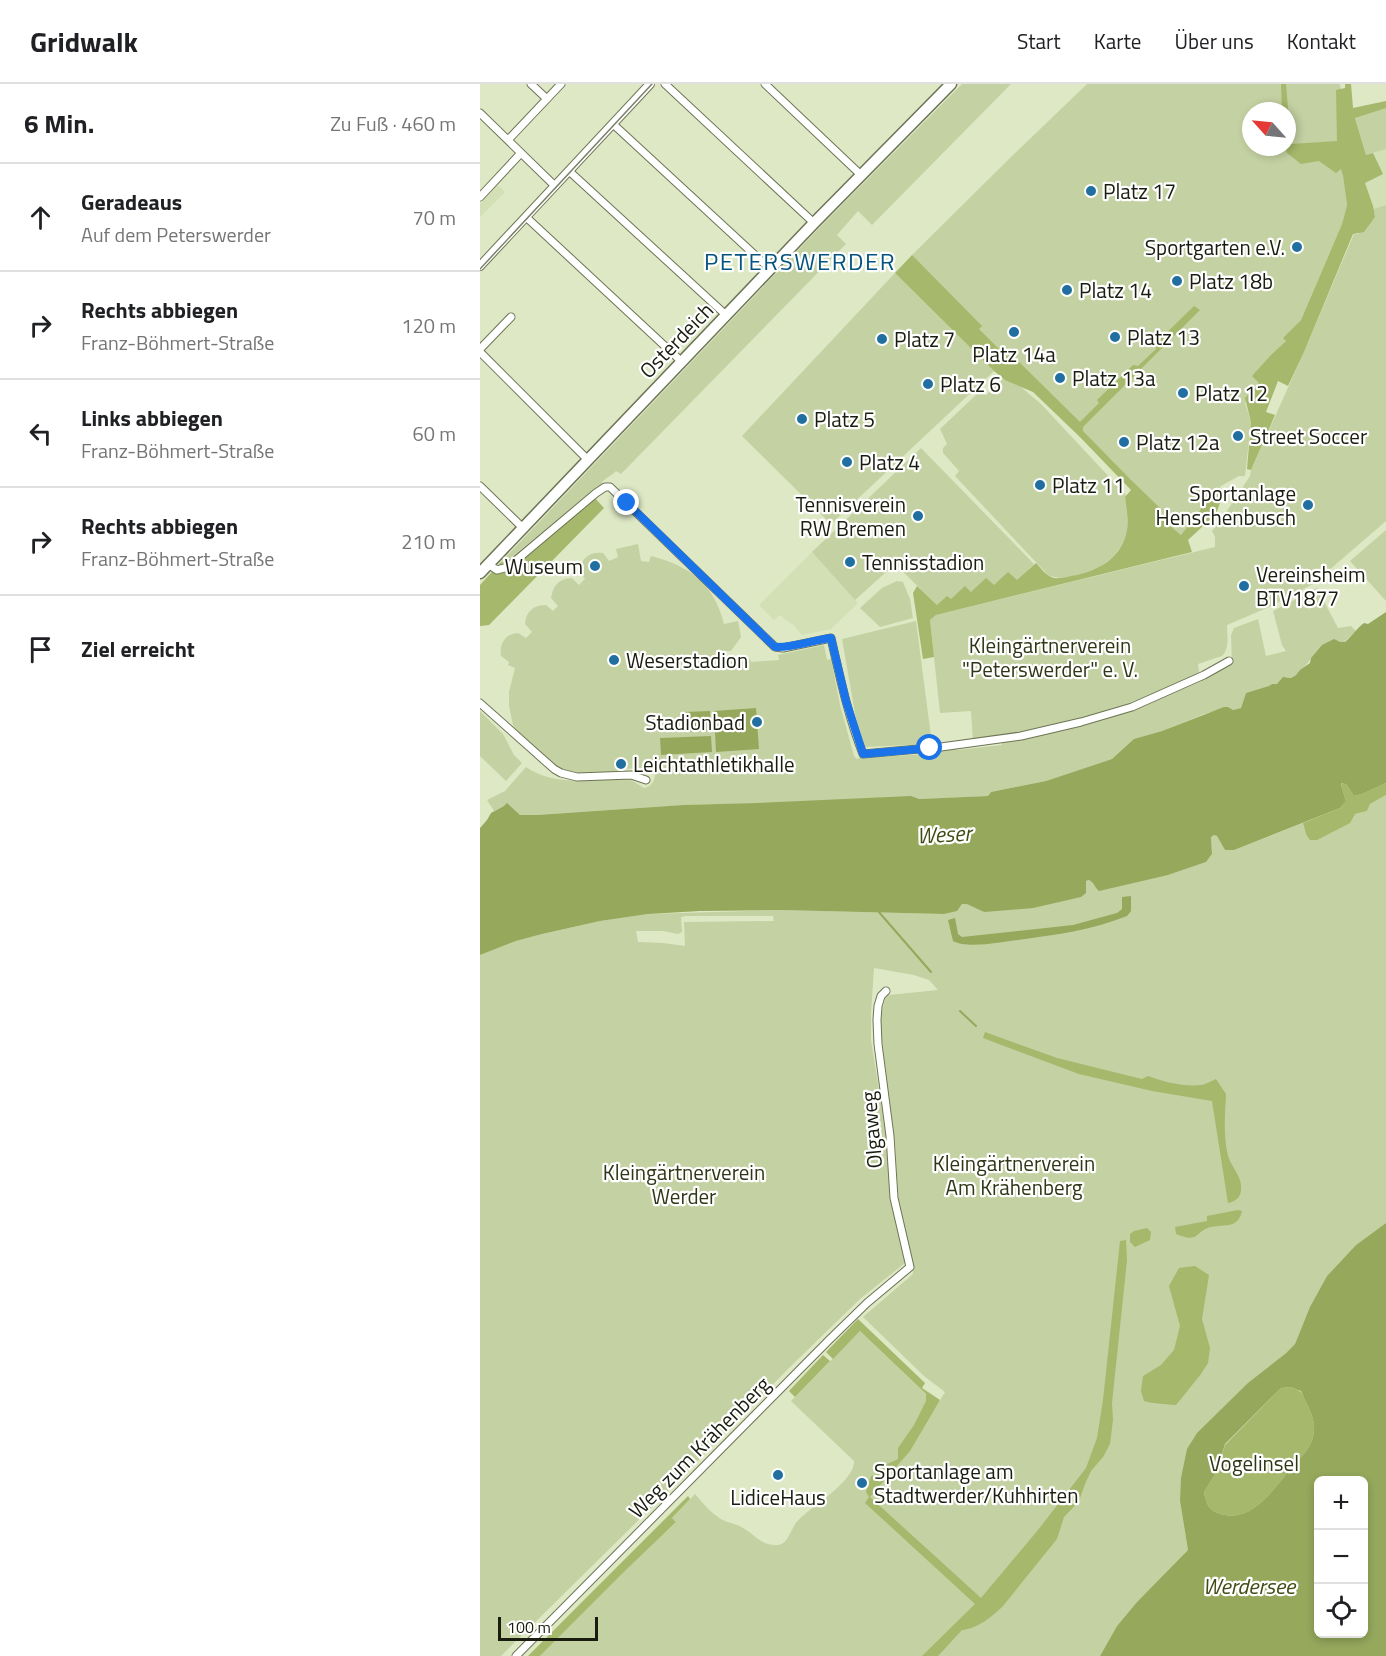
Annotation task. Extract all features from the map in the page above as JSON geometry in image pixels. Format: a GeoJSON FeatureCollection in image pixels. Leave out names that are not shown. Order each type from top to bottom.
{"type":"FeatureCollection","features":[{"type":"Feature","properties":{"kind":"main road","name":"Osterdeich"},"geometry":{"type":"LineString","coordinates":[[480,573],[814,223],[951,84]]}},
{"type":"Feature","properties":{"kind":"street"},"geometry":{"type":"LineString","coordinates":[[531,84],[547,99]]}},
{"type":"Feature","properties":{"kind":"street"},"geometry":{"type":"LineString","coordinates":[[508,140],[561,84]]}},
{"type":"Feature","properties":{"kind":"street"},"geometry":{"type":"LineString","coordinates":[[480,266],[650,84]]}},
{"type":"Feature","properties":{"kind":"street"},"geometry":{"type":"LineString","coordinates":[[665,84],[814,223]]}},
{"type":"Feature","properties":{"kind":"street"},"geometry":{"type":"LineString","coordinates":[[765,84],[861,175]]}},
{"type":"Feature","properties":{"kind":"street"},"geometry":{"type":"LineString","coordinates":[[480,113],[555,186]]}},
{"type":"Feature","properties":{"kind":"street"},"geometry":{"type":"LineString","coordinates":[[613,124],[770,269]]}},
{"type":"Feature","properties":{"kind":"street"},"geometry":{"type":"LineString","coordinates":[[480,197],[521,153]]}},
{"type":"Feature","properties":{"kind":"street"},"geometry":{"type":"LineString","coordinates":[[569,171],[726,315]]}},
{"type":"Feature","properties":{"kind":"street"},"geometry":{"type":"LineString","coordinates":[[526,217],[682,362]]}},
{"type":"Feature","properties":{"kind":"street"},"geometry":{"type":"LineString","coordinates":[[511,317],[480,351],[588,460]]}},
{"type":"Feature","properties":{"kind":"street"},"geometry":{"type":"LineString","coordinates":[[480,486],[524,528]]}},
{"type":"Feature","properties":{"kind":"street"},"geometry":{"type":"LineString","coordinates":[[488,564],[497,570],[508,567],[596,493],[610,487],[775,647],[783,648],[817,639],[831,638],[846,701],[863,754],[1021,736],[1081,722],[1132,707],[1229,661]]}},
{"type":"Feature","properties":{"kind":"street"},"geometry":{"type":"LineString","coordinates":[[480,703],[561,773],[577,777],[631,775],[646,780]]}},
{"type":"Feature","properties":{"kind":"street","name":"Olgaweg"},"geometry":{"type":"LineString","coordinates":[[886,991],[881,996],[878,1006],[878,1044],[889,1127],[894,1198],[910,1267]]}},
{"type":"Feature","properties":{"kind":"street","name":"Weg zum Krähenberg"},"geometry":{"type":"LineString","coordinates":[[516,1656],[829,1340],[867,1303],[910,1267]]}},
{"type":"Feature","properties":{"kind":"shaded area"},"geometry":{"type":"Polygon","coordinates":[[[1386,149],[1386,205],[1373,209],[1365,183],[1371,179],[1378,165],[1373,153],[1386,149]]]}},
{"type":"Feature","properties":{"kind":"shaded area"},"geometry":{"type":"Polygon","coordinates":[[[498,185],[505,192],[480,217],[480,204],[498,185]]]}},
{"type":"Feature","properties":{"kind":"shaded area"},"geometry":{"type":"Polygon","coordinates":[[[812,552],[858,603],[831,629],[802,635],[792,623],[780,615],[774,620],[759,605],[812,552]]]}},
{"type":"Feature","properties":{"kind":"green space"},"geometry":{"type":"Polygon","coordinates":[[[962,84],[1011,84],[872,225],[858,211],[837,235],[846,244],[621,474],[616,471],[504,563],[501,562],[824,223],[962,84]]]}},
{"type":"Feature","properties":{"kind":"green space"},"geometry":{"type":"Polygon","coordinates":[[[1087,84],[1340,84],[1341,90],[1336,90],[1341,168],[1347,205],[1342,224],[1301,320],[1284,338],[1286,341],[1262,365],[1269,373],[1245,403],[1251,422],[1245,476],[1239,476],[1212,491],[1213,493],[1181,535],[1156,515],[977,331],[912,255],[1087,84]]]}},
{"type":"Feature","properties":{"kind":"green space"},"geometry":{"type":"Polygon","coordinates":[[[1281,84],[1286,84],[1288,102],[1282,102],[1281,84]]]}},
{"type":"Feature","properties":{"kind":"green space"},"geometry":{"type":"Polygon","coordinates":[[[1345,84],[1351,84],[1353,108],[1386,101],[1386,108],[1355,118],[1366,155],[1373,153],[1383,174],[1365,183],[1375,217],[1364,232],[1353,234],[1288,386],[1278,381],[1266,412],[1275,415],[1251,470],[1247,469],[1251,422],[1245,398],[1259,383],[1252,376],[1286,341],[1283,338],[1301,320],[1342,224],[1347,205],[1341,169],[1336,173],[1319,161],[1301,164],[1291,156],[1296,156],[1296,144],[1337,141],[1336,90],[1345,88],[1345,84]]]}},
{"type":"Feature","properties":{"kind":"green space"},"geometry":{"type":"Polygon","coordinates":[[[1386,107],[1386,149],[1366,155],[1355,117],[1386,107]]]}},
{"type":"Feature","properties":{"kind":"green space","name":"Kleingärtnerverein \"Peterswerder\" e. V."},"geometry":{"type":"Polygon","coordinates":[[[1386,205],[1386,521],[1313,584],[1269,607],[1227,625],[1228,641],[1225,653],[1198,664],[1199,672],[1195,675],[1090,717],[1032,731],[973,741],[971,711],[940,713],[930,620],[936,615],[1215,547],[1215,537],[1212,531],[1250,476],[1354,234],[1358,234],[1375,217],[1373,209],[1386,205]]]}},
{"type":"Feature","properties":{"kind":"green space"},"geometry":{"type":"Polygon","coordinates":[[[912,255],[982,326],[979,329],[1007,357],[1011,354],[1080,422],[1099,403],[1097,400],[1133,365],[1138,366],[1156,349],[1155,344],[1194,306],[1200,310],[1083,427],[1083,431],[1162,510],[1157,515],[1181,535],[1212,492],[1220,487],[1220,503],[1216,514],[1188,540],[1192,552],[936,615],[930,620],[934,657],[923,659],[913,593],[917,586],[937,605],[947,596],[951,599],[965,586],[971,592],[986,578],[994,585],[1008,572],[1017,580],[1036,563],[1046,574],[1054,578],[1077,575],[1094,569],[1109,560],[1120,548],[1128,522],[1125,497],[1131,490],[1033,392],[1005,380],[994,371],[895,273],[912,255]]]}},
{"type":"Feature","properties":{"kind":"green space"},"geometry":{"type":"Polygon","coordinates":[[[895,273],[994,371],[831,524],[742,436],[895,273]]]}},
{"type":"Feature","properties":{"kind":"green space","name":"Platz 11"},"geometry":{"type":"Polygon","coordinates":[[[1007,375],[1041,404],[1126,495],[1128,527],[1121,547],[1097,568],[1068,577],[1048,575],[955,476],[959,471],[943,453],[943,448],[947,444],[940,429],[979,392],[986,395],[1007,375]]]}},
{"type":"Feature","properties":{"kind":"green space","name":"Tennisverein RW Bremen"},"geometry":{"type":"Polygon","coordinates":[[[921,448],[1034,564],[1017,581],[994,586],[937,605],[895,564],[855,600],[812,552],[921,448]]]}},
{"type":"Feature","properties":{"kind":"green space"},"geometry":{"type":"Polygon","coordinates":[[[603,484],[606,487],[593,496],[604,508],[489,625],[480,626],[480,585],[501,562],[505,563],[603,484]]]}},
{"type":"Feature","properties":{"kind":"green space"},"geometry":{"type":"Polygon","coordinates":[[[1386,530],[1386,601],[1350,561],[1386,530]]]}},
{"type":"Feature","properties":{"kind":"green space"},"geometry":{"type":"Polygon","coordinates":[[[638,544],[641,561],[649,562],[651,556],[688,571],[707,587],[714,597],[724,624],[738,621],[741,637],[731,651],[722,651],[719,664],[724,664],[724,661],[750,659],[751,662],[779,660],[778,655],[824,645],[827,660],[831,659],[840,705],[854,756],[857,759],[870,755],[872,757],[932,754],[934,750],[1002,745],[1002,743],[1054,732],[1145,706],[1202,681],[1232,664],[1231,635],[1234,628],[1258,619],[1266,656],[1286,651],[1282,645],[1273,611],[1317,588],[1338,628],[1351,626],[1356,631],[1344,642],[1322,645],[1304,667],[1291,678],[1287,677],[1277,684],[1246,693],[1241,708],[1233,710],[1228,707],[1204,714],[1135,739],[1112,759],[1046,781],[991,792],[988,796],[683,805],[537,815],[520,815],[504,806],[494,811],[487,800],[505,791],[526,767],[561,780],[625,779],[644,788],[653,782],[655,772],[649,772],[645,768],[621,769],[611,773],[580,777],[556,769],[516,731],[513,725],[509,692],[515,668],[508,665],[509,662],[501,656],[502,644],[506,638],[518,633],[526,638],[532,632],[525,624],[531,610],[546,605],[553,611],[558,606],[551,598],[557,584],[572,578],[579,585],[585,579],[579,570],[587,556],[603,553],[609,561],[618,557],[616,549],[638,544]]]}},
{"type":"Feature","properties":{"kind":"green space"},"geometry":{"type":"Polygon","coordinates":[[[897,581],[903,582],[910,599],[913,618],[880,627],[860,608],[882,588],[897,581]]]}},
{"type":"Feature","properties":{"kind":"green space"},"geometry":{"type":"Polygon","coordinates":[[[916,621],[932,744],[865,747],[857,725],[842,639],[916,621]]]}},
{"type":"Feature","properties":{"kind":"green space"},"geometry":{"type":"Polygon","coordinates":[[[480,711],[503,734],[514,755],[522,763],[506,781],[480,756],[480,711]]]}},
{"type":"Feature","properties":{"kind":"green space"},"geometry":{"type":"Polygon","coordinates":[[[1344,782],[1354,796],[1386,783],[1386,795],[1370,804],[1367,811],[1355,814],[1350,823],[1317,840],[1310,840],[1303,823],[1340,808],[1346,801],[1341,785],[1344,782]]]}},
{"type":"Feature","properties":{"kind":"green space"},"geometry":{"type":"Polygon","coordinates":[[[1386,795],[1386,1223],[1356,1245],[1327,1276],[1295,1344],[1285,1354],[1180,1501],[1188,1550],[1117,1626],[1100,1656],[540,1656],[676,1522],[672,1518],[695,1494],[721,1519],[740,1526],[770,1545],[779,1545],[784,1542],[795,1524],[849,1475],[854,1461],[791,1401],[860,1331],[937,1405],[945,1392],[924,1376],[863,1317],[913,1274],[911,1255],[899,1208],[895,1142],[880,1020],[885,999],[889,995],[938,990],[929,980],[874,968],[871,1040],[886,1134],[890,1199],[905,1263],[860,1299],[789,1368],[501,1656],[480,1656],[480,955],[542,934],[600,921],[648,914],[780,910],[944,914],[967,903],[984,912],[1086,893],[1086,881],[1090,880],[1092,882],[1168,875],[1206,862],[1212,854],[1211,837],[1214,835],[1217,836],[1225,850],[1234,850],[1303,823],[1306,834],[1367,811],[1370,804],[1386,795]],[[687,916],[681,917],[682,932],[678,934],[663,931],[636,931],[638,942],[685,946],[684,922],[774,921],[773,916],[687,916]]]}},
{"type":"Feature","properties":{"kind":"green space"},"geometry":{"type":"Polygon","coordinates":[[[985,1032],[1057,1058],[1142,1079],[1148,1076],[1174,1084],[1204,1085],[1216,1079],[1226,1094],[1225,1140],[1231,1164],[1241,1182],[1241,1193],[1238,1198],[1228,1203],[1212,1101],[1152,1091],[1079,1074],[983,1038],[985,1032]]]}},
{"type":"Feature","properties":{"kind":"green space"},"geometry":{"type":"Polygon","coordinates":[[[1242,1211],[1234,1223],[1211,1227],[1190,1238],[1176,1234],[1175,1227],[1207,1221],[1207,1216],[1242,1211]]]}},
{"type":"Feature","properties":{"kind":"green space"},"geometry":{"type":"Polygon","coordinates":[[[1147,1228],[1151,1232],[1150,1240],[1135,1247],[1130,1242],[1130,1234],[1147,1228]]]}},
{"type":"Feature","properties":{"kind":"green space"},"geometry":{"type":"Polygon","coordinates":[[[1126,1240],[1127,1260],[1110,1444],[1091,1471],[1079,1501],[1064,1517],[1057,1539],[1003,1606],[979,1625],[962,1630],[938,1656],[922,1656],[975,1604],[865,1503],[869,1497],[866,1492],[871,1476],[881,1473],[885,1465],[898,1459],[898,1448],[914,1425],[926,1401],[926,1394],[860,1331],[833,1359],[826,1352],[858,1319],[925,1383],[922,1388],[940,1400],[910,1451],[870,1497],[981,1598],[1086,1468],[1097,1438],[1103,1400],[1120,1241],[1126,1240]]]}},
{"type":"Feature","properties":{"kind":"green space"},"geometry":{"type":"Polygon","coordinates":[[[1195,1266],[1209,1275],[1202,1319],[1210,1348],[1208,1363],[1176,1405],[1144,1401],[1141,1391],[1143,1376],[1161,1365],[1174,1350],[1180,1326],[1169,1286],[1179,1268],[1195,1266]]]}},
{"type":"Feature","properties":{"kind":"green space"},"geometry":{"type":"Polygon","coordinates":[[[823,1355],[830,1361],[795,1397],[789,1391],[823,1355]]]}},
{"type":"Feature","properties":{"kind":"green space","name":"Vogelinsel"},"geometry":{"type":"Polygon","coordinates":[[[1292,1387],[1302,1393],[1312,1416],[1314,1432],[1309,1446],[1269,1495],[1251,1510],[1230,1516],[1215,1512],[1208,1505],[1204,1492],[1216,1473],[1225,1445],[1281,1388],[1292,1387]]]}},
{"type":"Feature","properties":{"kind":"green space"},"geometry":{"type":"Polygon","coordinates":[[[688,1496],[690,1499],[672,1518],[676,1522],[540,1656],[528,1656],[688,1496]]]}},
{"type":"Feature","properties":{"kind":"water","name":"Weser"},"geometry":{"type":"Polygon","coordinates":[[[1386,612],[1386,783],[1354,796],[1346,784],[1342,783],[1346,801],[1340,808],[1234,850],[1225,850],[1217,836],[1214,835],[1211,837],[1212,854],[1206,862],[1168,875],[1099,891],[1089,880],[1086,881],[1086,893],[1081,897],[1033,908],[984,912],[962,904],[957,911],[944,914],[780,910],[648,914],[600,921],[542,934],[480,955],[480,828],[491,813],[507,803],[520,815],[537,815],[683,805],[911,796],[919,799],[988,796],[991,792],[1046,781],[1112,759],[1134,739],[1162,731],[1224,707],[1233,710],[1241,708],[1246,693],[1277,684],[1283,677],[1291,678],[1310,663],[1311,658],[1322,645],[1334,639],[1345,642],[1364,623],[1368,624],[1386,612]]]}},
{"type":"Feature","properties":{"kind":"water"},"geometry":{"type":"Polygon","coordinates":[[[756,708],[759,749],[716,752],[714,711],[756,708]]]}},
{"type":"Feature","properties":{"kind":"water"},"geometry":{"type":"Polygon","coordinates":[[[710,711],[711,731],[685,732],[684,712],[710,711]]]}},
{"type":"Feature","properties":{"kind":"water"},"geometry":{"type":"Polygon","coordinates":[[[711,736],[712,752],[661,755],[660,738],[711,736]]]}},
{"type":"Feature","properties":{"kind":"water"},"geometry":{"type":"Polygon","coordinates":[[[1131,896],[1131,911],[1127,916],[1114,921],[1046,936],[994,943],[976,945],[953,941],[948,920],[955,918],[958,934],[962,937],[1073,925],[1117,913],[1122,909],[1122,897],[1131,896]]]}},
{"type":"Feature","properties":{"kind":"water","name":"Werdersee"},"geometry":{"type":"Polygon","coordinates":[[[1386,1223],[1386,1656],[1100,1656],[1117,1626],[1188,1550],[1180,1501],[1181,1478],[1187,1449],[1197,1433],[1248,1383],[1295,1344],[1310,1307],[1327,1276],[1356,1245],[1386,1223]],[[1292,1387],[1281,1388],[1225,1444],[1216,1473],[1204,1492],[1212,1510],[1230,1516],[1251,1510],[1269,1495],[1304,1453],[1313,1437],[1314,1426],[1301,1391],[1292,1387]]]}},
{"type":"Feature","properties":{"kind":"waterway"},"geometry":{"type":"LineString","coordinates":[[878,911],[931,972]]}},
{"type":"Feature","properties":{"kind":"waterway"},"geometry":{"type":"LineString","coordinates":[[960,1011],[976,1026]]}},
{"type":"Feature","properties":{"kind":"tram line"},"geometry":{"type":"LineString","coordinates":[[480,269],[652,84]]}},
{"type":"Feature","properties":{"kind":"place","name":"Platz 17"},"geometry":{"type":"Point","coordinates":[1091,191]}},
{"type":"Feature","properties":{"kind":"place","name":"Sportgarten e.V."},"geometry":{"type":"Point","coordinates":[1297,247]}},
{"type":"Feature","properties":{"kind":"place","name":"Platz 18b"},"geometry":{"type":"Point","coordinates":[1177,281]}},
{"type":"Feature","properties":{"kind":"place","name":"Platz 14"},"geometry":{"type":"Point","coordinates":[1067,290]}},
{"type":"Feature","properties":{"kind":"place","name":"Platz 14a"},"geometry":{"type":"Point","coordinates":[1014,332]}},
{"type":"Feature","properties":{"kind":"place","name":"Platz 13"},"geometry":{"type":"Point","coordinates":[1115,337]}},
{"type":"Feature","properties":{"kind":"place","name":"Platz 7"},"geometry":{"type":"Point","coordinates":[882,339]}},
{"type":"Feature","properties":{"kind":"place","name":"Platz 13a"},"geometry":{"type":"Point","coordinates":[1060,378]}},
{"type":"Feature","properties":{"kind":"place","name":"Platz 6"},"geometry":{"type":"Point","coordinates":[928,384]}},
{"type":"Feature","properties":{"kind":"place","name":"Platz 12"},"geometry":{"type":"Point","coordinates":[1183,393]}},
{"type":"Feature","properties":{"kind":"place","name":"Platz 5"},"geometry":{"type":"Point","coordinates":[802,419]}},
{"type":"Feature","properties":{"kind":"place","name":"Street Soccer"},"geometry":{"type":"Point","coordinates":[1238,436]}},
{"type":"Feature","properties":{"kind":"place","name":"Platz 12a"},"geometry":{"type":"Point","coordinates":[1124,442]}},
{"type":"Feature","properties":{"kind":"place","name":"Platz 4"},"geometry":{"type":"Point","coordinates":[847,462]}},
{"type":"Feature","properties":{"kind":"place","name":"Platz 11"},"geometry":{"type":"Point","coordinates":[1040,485]}},
{"type":"Feature","properties":{"kind":"place","name":"Sportanlage Henschenbusch"},"geometry":{"type":"Point","coordinates":[1308,505]}},
{"type":"Feature","properties":{"kind":"place","name":"Tennisverein RW Bremen"},"geometry":{"type":"Point","coordinates":[918,516]}},
{"type":"Feature","properties":{"kind":"place","name":"Tennisstadion"},"geometry":{"type":"Point","coordinates":[850,562]}},
{"type":"Feature","properties":{"kind":"place","name":"Wuseum"},"geometry":{"type":"Point","coordinates":[595,566]}},
{"type":"Feature","properties":{"kind":"place","name":"Vereinsheim BTV1877"},"geometry":{"type":"Point","coordinates":[1244,586]}},
{"type":"Feature","properties":{"kind":"place","name":"Weserstadion"},"geometry":{"type":"Point","coordinates":[614,660]}},
{"type":"Feature","properties":{"kind":"place","name":"Stadionbad"},"geometry":{"type":"Point","coordinates":[757,722]}},
{"type":"Feature","properties":{"kind":"place","name":"Leichtathletikhalle"},"geometry":{"type":"Point","coordinates":[621,764]}},
{"type":"Feature","properties":{"kind":"place","name":"LidiceHaus"},"geometry":{"type":"Point","coordinates":[778,1475]}},
{"type":"Feature","properties":{"kind":"place","name":"Sportanlage am Stadtwerder/Kuhhirten"},"geometry":{"type":"Point","coordinates":[862,1483]}},
{"type":"Feature","properties":{"kind":"district","name":"PETERSWERDER"},"geometry":{"type":"Point","coordinates":[800,261]}},
{"type":"Feature","properties":{"kind":"route"},"geometry":{"type":"LineString","coordinates":[[627,503],[775,647],[783,648],[817,639],[831,638],[855,734],[863,754],[930,748]]}},
{"type":"Feature","properties":{"kind":"park label","name":"Kleingärtnerverein Am Krähenberg"},"geometry":{"type":"Point","coordinates":[1014,1175]}},
{"type":"Feature","properties":{"kind":"park label","name":"Kleingärtnerverein Werder"},"geometry":{"type":"Point","coordinates":[684,1184]}}]}
